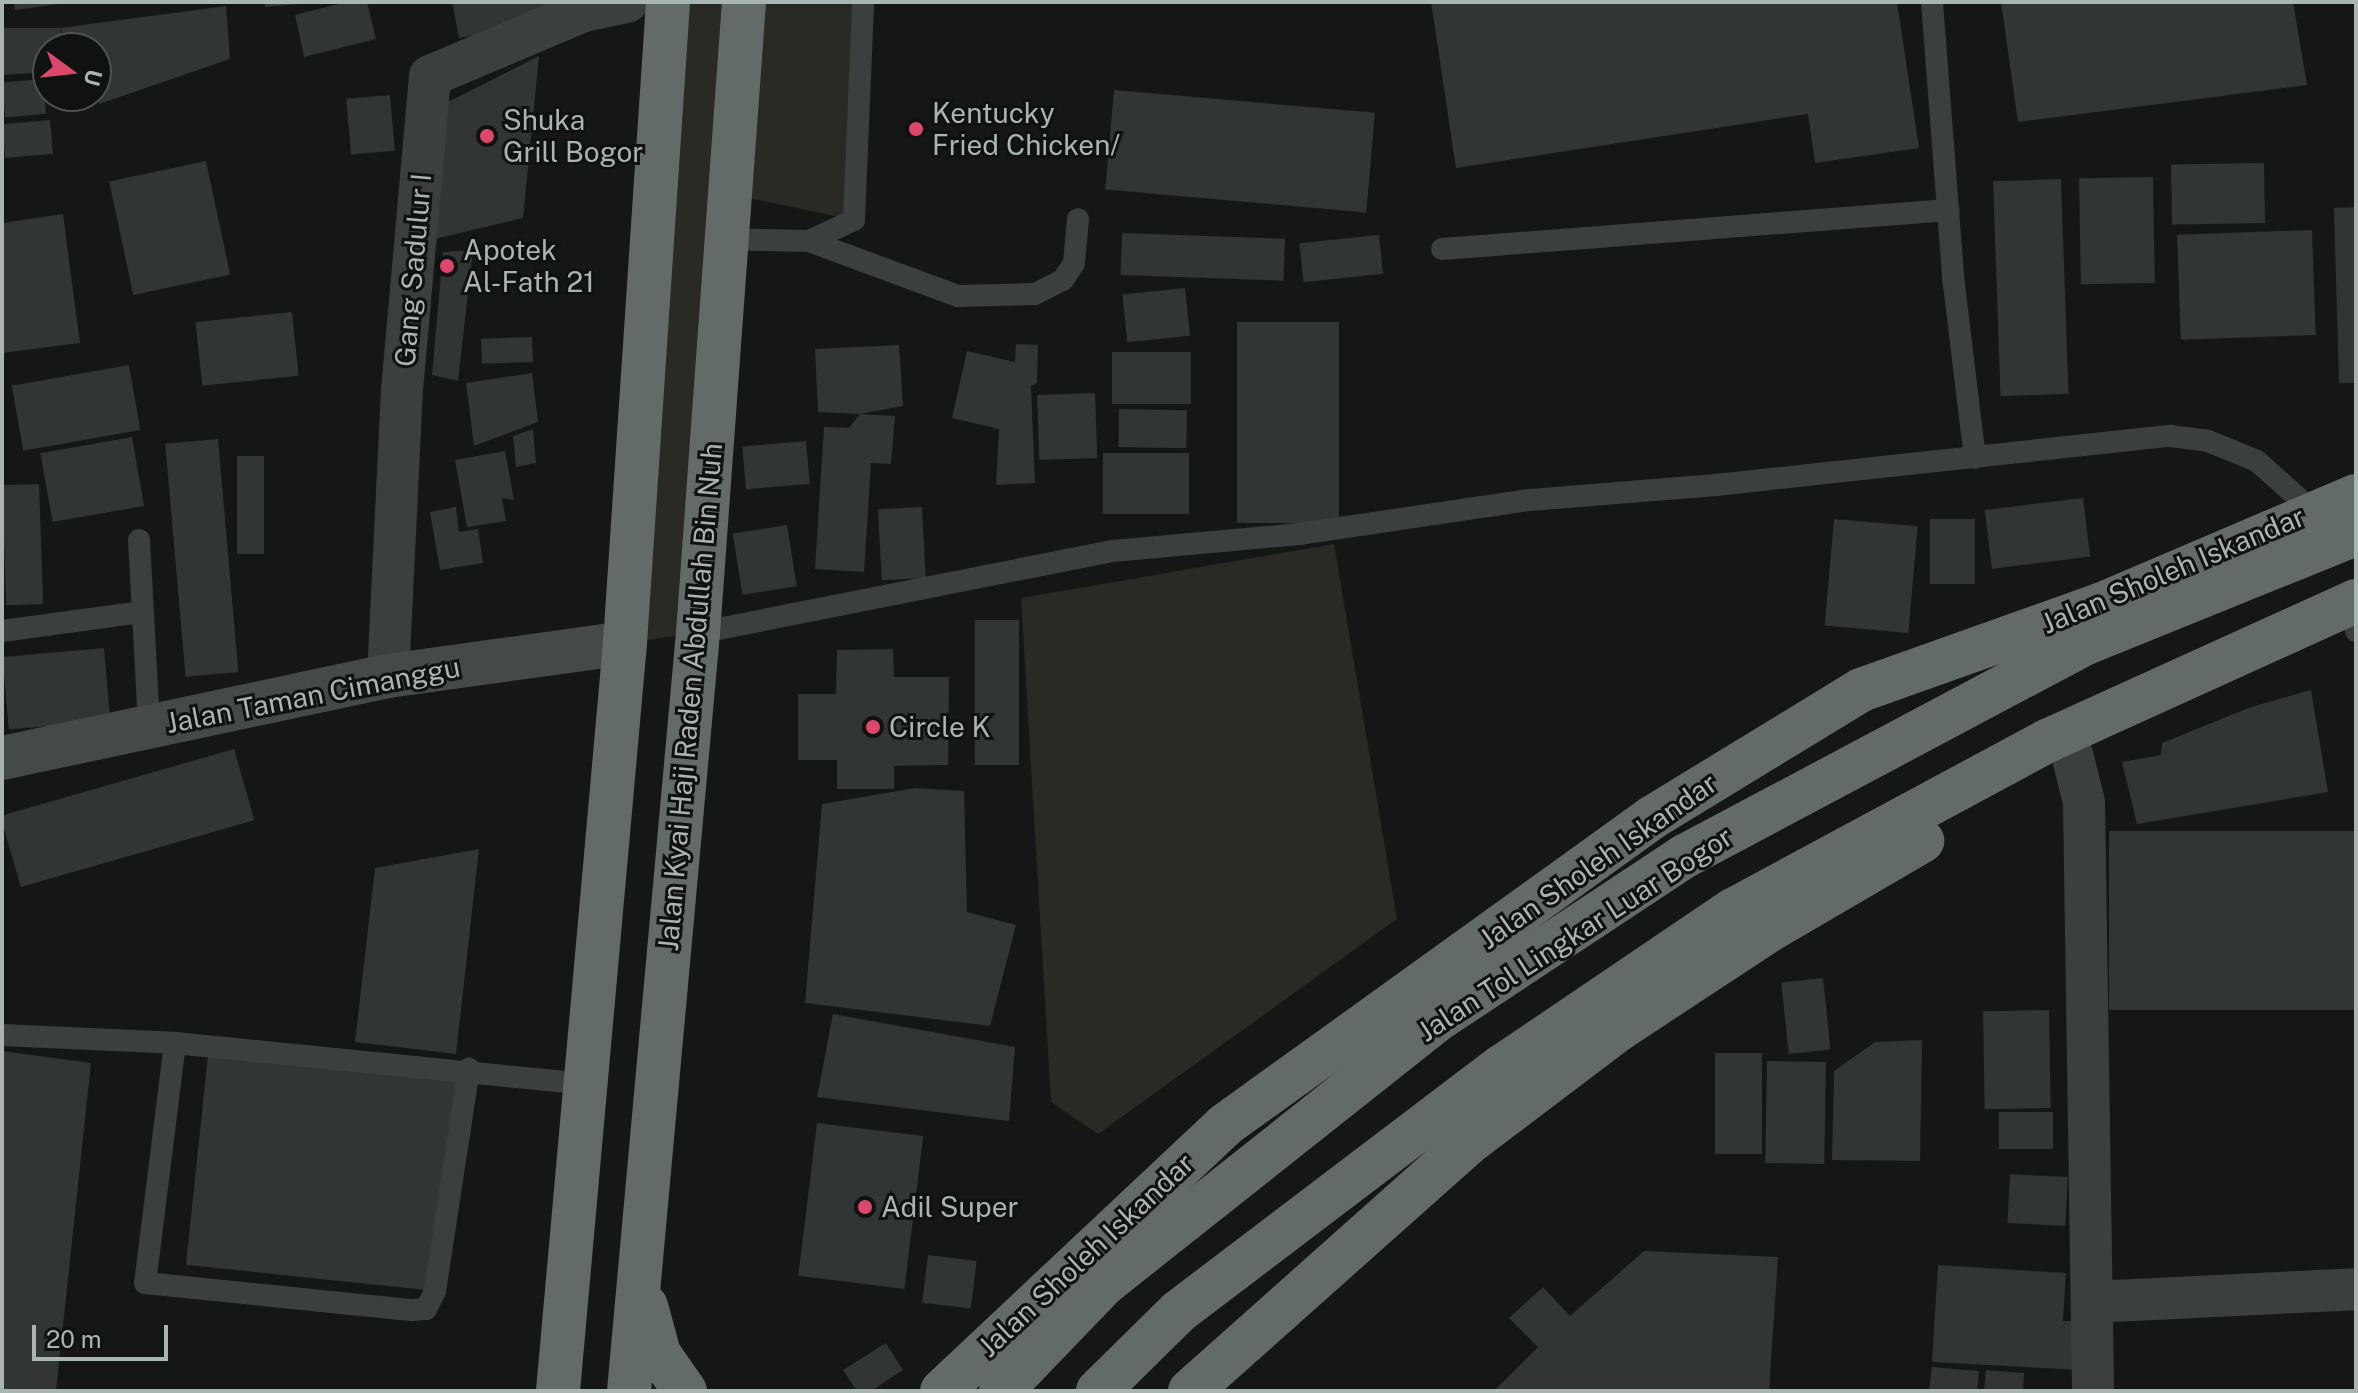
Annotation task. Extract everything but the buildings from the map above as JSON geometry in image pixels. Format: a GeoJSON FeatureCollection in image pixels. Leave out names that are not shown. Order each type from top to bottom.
{"type":"FeatureCollection","features":[{"type":"Feature","properties":{"kind":"highway"},"geometry":{"type":"LineString","coordinates":[[558,1391],[625,643],[668,2]]}},
{"type":"Feature","properties":{"kind":"highway","name":"Jalan Kyai Haji Raden Abdullah Bin Nuh"},"geometry":{"type":"LineString","coordinates":[[629,1391],[641,1288],[698,633],[744,2]]}},
{"type":"Feature","properties":{"kind":"highway","name":"Jalan Sholeh Iskandar"},"geometry":{"type":"LineString","coordinates":[[942,1391],[1225,1125],[1653,817],[1861,690],[2100,605],[2313,511],[2356,496]]}},
{"type":"Feature","properties":{"kind":"highway"},"geometry":{"type":"LineString","coordinates":[[1190,1391],[1467,1144],[1619,1029],[1773,928],[2072,754],[2356,631],[2313,511]]}},
{"type":"Feature","properties":{"kind":"highway","name":"Jalan Tol Lingkar Luar Bogor"},"geometry":{"type":"LineString","coordinates":[[1001,1391],[1104,1284],[1434,1022],[1685,856],[2081,645],[2356,534]]}},
{"type":"Feature","properties":{"kind":"highway"},"geometry":{"type":"LineString","coordinates":[[1098,1391],[1178,1312],[1501,1067],[1733,910],[2047,741],[2356,601]]}},
{"type":"Feature","properties":{"kind":"highway"},"geometry":{"type":"LineString","coordinates":[[641,1288],[659,1354],[685,1391]]}},
{"type":"Feature","properties":{"kind":"street","name":"Gang Sadulur I"},"geometry":{"type":"LineString","coordinates":[[388,676],[402,390],[430,76],[584,11],[627,2]]}},
{"type":"Feature","properties":{"kind":"street","name":"Jalan Taman Cimanggu"},"geometry":{"type":"LineString","coordinates":[[2,758],[388,676],[625,643]]}},
{"type":"Feature","properties":{"kind":"street"},"geometry":{"type":"LineString","coordinates":[[2072,754],[2084,802],[2093,1391]]}},
{"type":"Feature","properties":{"kind":"street"},"geometry":{"type":"LineString","coordinates":[[2093,1302],[2356,1289]]}},
{"type":"Feature","properties":{"kind":"lane"},"geometry":{"type":"LineString","coordinates":[[809,241],[854,220],[863,2]]}},
{"type":"Feature","properties":{"kind":"lane"},"geometry":{"type":"LineString","coordinates":[[1932,2],[1949,210],[1975,458]]}},
{"type":"Feature","properties":{"kind":"lane"},"geometry":{"type":"LineString","coordinates":[[1442,249],[1949,210]]}},
{"type":"Feature","properties":{"kind":"lane"},"geometry":{"type":"LineString","coordinates":[[725,239],[809,241],[958,296],[1035,294],[1063,280],[1074,263],[1078,219]]}},
{"type":"Feature","properties":{"kind":"lane"},"geometry":{"type":"LineString","coordinates":[[698,633],[1113,551],[1299,534],[1530,500],[1975,458],[2170,436],[2208,441],[2257,461],[2313,511]]}},
{"type":"Feature","properties":{"kind":"lane"},"geometry":{"type":"LineString","coordinates":[[139,540],[149,727]]}},
{"type":"Feature","properties":{"kind":"lane"},"geometry":{"type":"LineString","coordinates":[[2,631],[143,612]]}},
{"type":"Feature","properties":{"kind":"lane"},"geometry":{"type":"LineString","coordinates":[[2,1035],[175,1043],[469,1069],[587,1084]]}},
{"type":"Feature","properties":{"kind":"lane"},"geometry":{"type":"LineString","coordinates":[[175,1043],[145,1283],[413,1310],[426,1309],[435,1291],[469,1069]]}},
{"type":"Feature","properties":{"kind":"shaded area"},"geometry":{"type":"Polygon","coordinates":[[[668,2],[863,2],[854,220],[729,194],[698,633],[625,643],[668,2]]]}},
{"type":"Feature","properties":{"kind":"shaded area"},"geometry":{"type":"Polygon","coordinates":[[[1334,544],[1397,919],[1098,1134],[1051,1102],[1021,598],[1334,544]]]}},
{"type":"Feature","properties":{"kind":"place","name":"Kentucky Fried Chicken/"},"geometry":{"type":"Point","coordinates":[916,129]}},
{"type":"Feature","properties":{"kind":"place","name":"Shuka Grill Bogor"},"geometry":{"type":"Point","coordinates":[487,136]}},
{"type":"Feature","properties":{"kind":"place","name":"Apotek Al-Fath 21"},"geometry":{"type":"Point","coordinates":[447,266]}},
{"type":"Feature","properties":{"kind":"place","name":"Circle K"},"geometry":{"type":"Point","coordinates":[873,727]}},
{"type":"Feature","properties":{"kind":"place","name":"Adil Super"},"geometry":{"type":"Point","coordinates":[865,1207]}}]}
